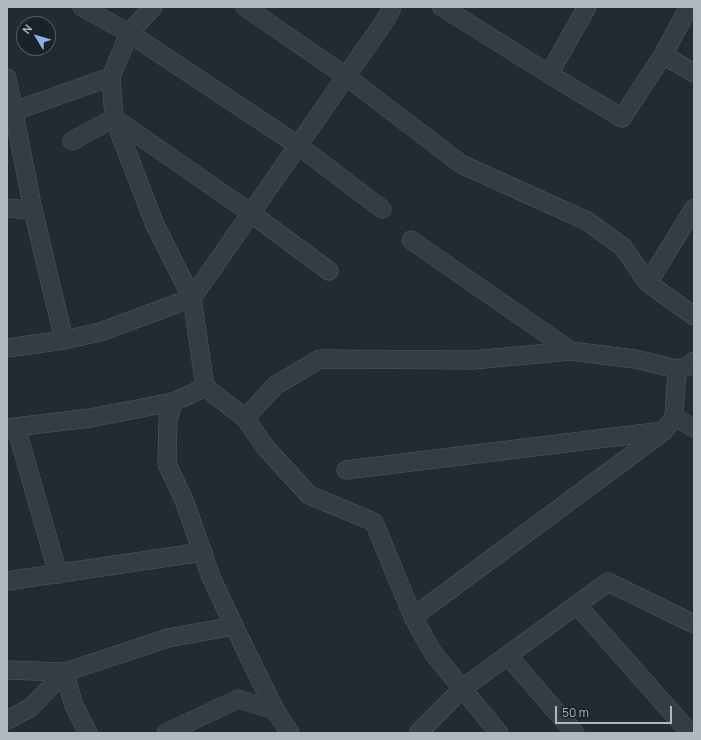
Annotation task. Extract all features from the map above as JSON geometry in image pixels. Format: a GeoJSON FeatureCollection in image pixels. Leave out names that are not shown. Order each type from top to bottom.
{"type":"FeatureCollection","features":[{"type":"Feature","properties":{"kind":"street"},"geometry":{"type":"LineString","coordinates":[[82,7],[129,33],[299,146],[382,209]]}},
{"type":"Feature","properties":{"kind":"street"},"geometry":{"type":"LineString","coordinates":[[153,7],[129,33],[111,77],[114,118],[155,225],[192,298],[205,387],[245,418],[266,448],[309,495],[374,522],[413,616],[433,653],[499,733]]}},
{"type":"Feature","properties":{"kind":"street"},"geometry":{"type":"LineString","coordinates":[[245,7],[347,77],[461,164],[586,221],[623,247],[648,283],[694,316]]}},
{"type":"Feature","properties":{"kind":"street"},"geometry":{"type":"LineString","coordinates":[[7,348],[64,340],[100,332],[192,298],[347,77],[386,19],[392,7]]}},
{"type":"Feature","properties":{"kind":"street"},"geometry":{"type":"LineString","coordinates":[[442,7],[622,118],[663,54],[689,7]]}},
{"type":"Feature","properties":{"kind":"street"},"geometry":{"type":"LineString","coordinates":[[549,74],[587,7]]}},
{"type":"Feature","properties":{"kind":"street"},"geometry":{"type":"LineString","coordinates":[[663,54],[694,73]]}},
{"type":"Feature","properties":{"kind":"street"},"geometry":{"type":"LineString","coordinates":[[14,111],[111,77]]}},
{"type":"Feature","properties":{"kind":"street"},"geometry":{"type":"LineString","coordinates":[[7,78],[33,210],[64,340]]}},
{"type":"Feature","properties":{"kind":"street"},"geometry":{"type":"LineString","coordinates":[[72,141],[114,118]]}},
{"type":"Feature","properties":{"kind":"street"},"geometry":{"type":"LineString","coordinates":[[114,118],[252,214],[329,271]]}},
{"type":"Feature","properties":{"kind":"street"},"geometry":{"type":"LineString","coordinates":[[7,208],[33,210]]}},
{"type":"Feature","properties":{"kind":"street"},"geometry":{"type":"LineString","coordinates":[[648,283],[694,208]]}},
{"type":"Feature","properties":{"kind":"street"},"geometry":{"type":"LineString","coordinates":[[411,240],[571,351]]}},
{"type":"Feature","properties":{"kind":"street"},"geometry":{"type":"LineString","coordinates":[[245,418],[276,385],[320,359],[473,360],[571,351],[635,359],[677,369],[689,366],[694,362]]}},
{"type":"Feature","properties":{"kind":"street"},"geometry":{"type":"LineString","coordinates":[[413,616],[669,424],[677,369]]}},
{"type":"Feature","properties":{"kind":"street"},"geometry":{"type":"LineString","coordinates":[[58,574],[12,428],[90,418],[173,402],[205,387]]}},
{"type":"Feature","properties":{"kind":"street"},"geometry":{"type":"LineString","coordinates":[[173,402],[168,420],[167,464],[184,500],[211,577],[275,710],[290,733]]}},
{"type":"Feature","properties":{"kind":"street"},"geometry":{"type":"LineString","coordinates":[[346,470],[669,424],[694,428]]}},
{"type":"Feature","properties":{"kind":"street"},"geometry":{"type":"LineString","coordinates":[[7,581],[203,552]]}},
{"type":"Feature","properties":{"kind":"street"},"geometry":{"type":"LineString","coordinates":[[418,733],[462,688],[608,582],[694,624]]}},
{"type":"Feature","properties":{"kind":"street"},"geometry":{"type":"LineString","coordinates":[[577,605],[690,733]]}},
{"type":"Feature","properties":{"kind":"street"},"geometry":{"type":"LineString","coordinates":[[7,670],[66,672],[168,638],[234,626]]}},
{"type":"Feature","properties":{"kind":"street"},"geometry":{"type":"LineString","coordinates":[[508,656],[575,733]]}},
{"type":"Feature","properties":{"kind":"street"},"geometry":{"type":"LineString","coordinates":[[7,720],[30,708],[66,672]]}},
{"type":"Feature","properties":{"kind":"street"},"geometry":{"type":"LineString","coordinates":[[66,672],[72,703],[88,733]]}},
{"type":"Feature","properties":{"kind":"street"},"geometry":{"type":"LineString","coordinates":[[166,733],[238,699],[275,710]]}}]}
